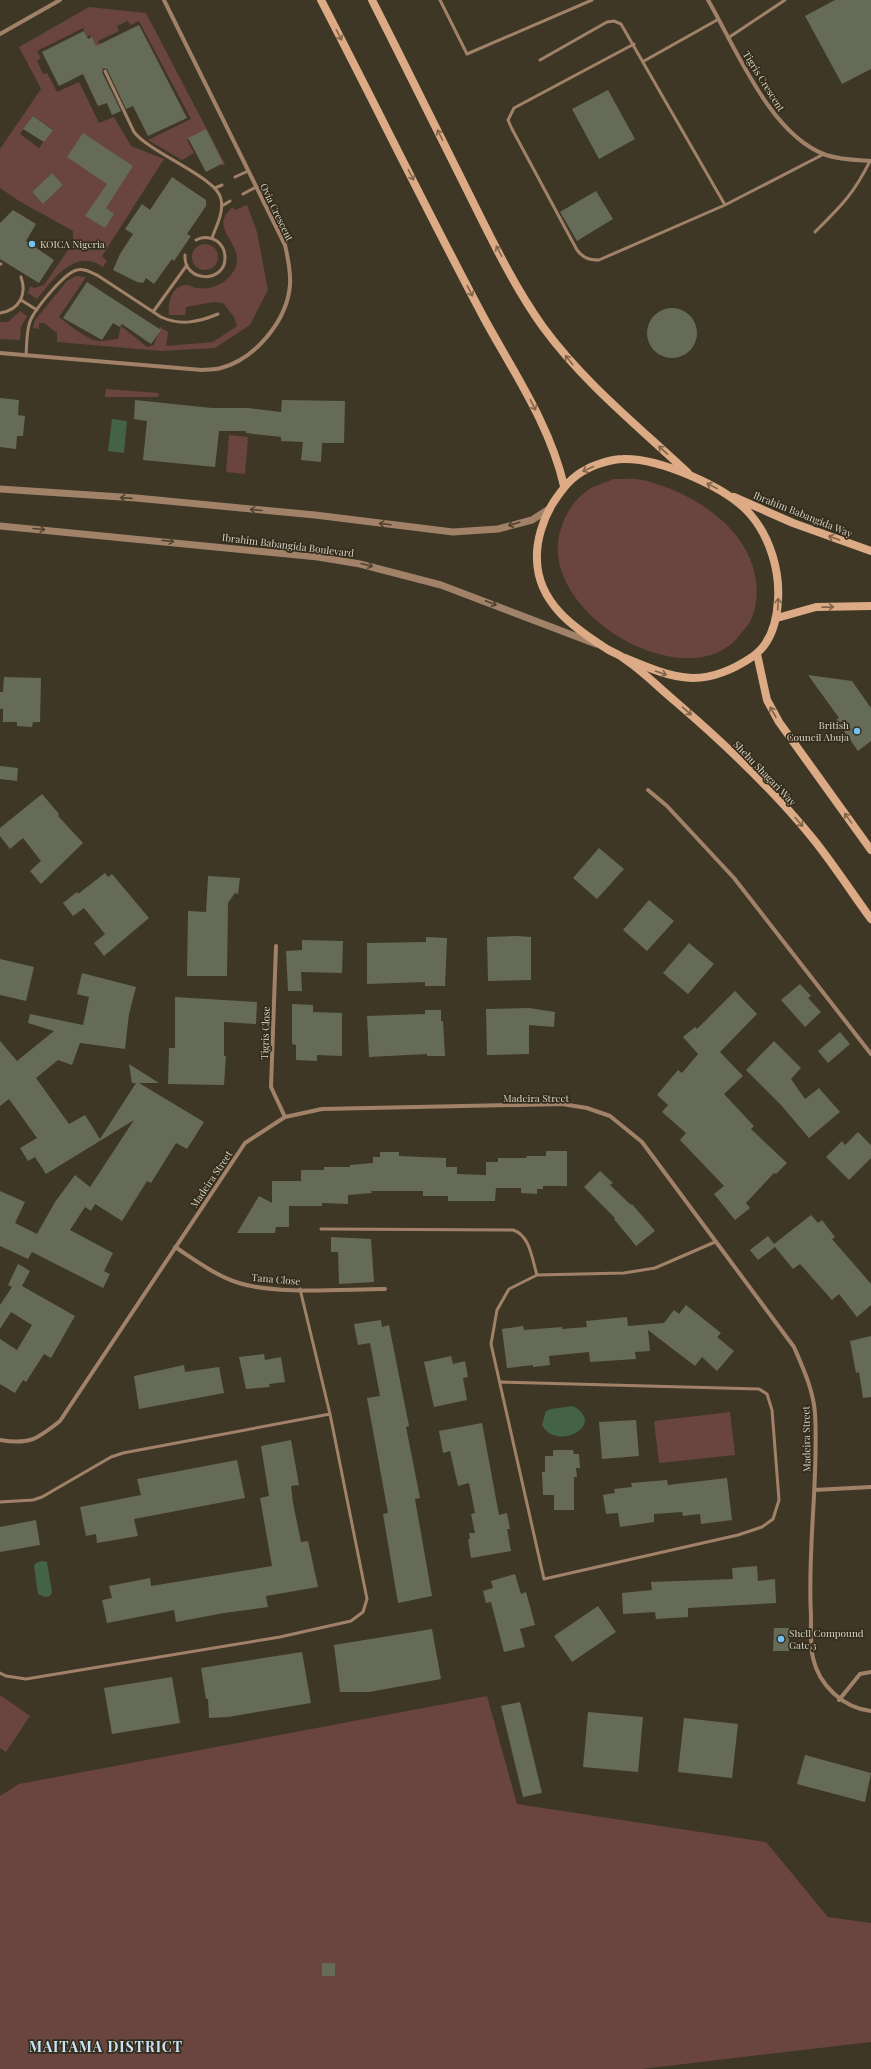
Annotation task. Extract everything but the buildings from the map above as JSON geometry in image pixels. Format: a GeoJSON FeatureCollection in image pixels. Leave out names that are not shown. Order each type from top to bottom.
{"type":"FeatureCollection","features":[{"type":"Feature","properties":{"kind":"main road"},"geometry":{"type":"LineString","coordinates":[[321,0],[484,318],[526,391],[550,439],[564,486]]}},
{"type":"Feature","properties":{"kind":"main road"},"geometry":{"type":"LineString","coordinates":[[372,0],[487,230],[515,282],[543,327],[574,365],[609,402],[692,476]]}},
{"type":"Feature","properties":{"kind":"main road"},"geometry":{"type":"LineString","coordinates":[[623,459],[660,465],[692,476],[728,494],[751,515],[765,538],[777,568],[779,589],[777,618],[771,635],[757,654],[739,666],[719,675],[692,679],[664,674],[625,658],[607,649],[560,614],[550,603],[540,581],[537,559],[539,544],[549,510],[570,479],[590,467],[623,459]]}},
{"type":"Feature","properties":{"kind":"main road","name":"Ibrahim Babangida Way"},"geometry":{"type":"LineString","coordinates":[[728,494],[793,523],[871,551]]}},
{"type":"Feature","properties":{"kind":"main road"},"geometry":{"type":"LineString","coordinates":[[777,618],[816,607],[871,606]]}},
{"type":"Feature","properties":{"kind":"main road"},"geometry":{"type":"LineString","coordinates":[[757,654],[767,700],[779,722],[871,850]]}},
{"type":"Feature","properties":{"kind":"main road","name":"Shehu Shagari Way"},"geometry":{"type":"LineString","coordinates":[[625,658],[706,728],[781,802],[815,841],[871,919]]}},
{"type":"Feature","properties":{"kind":"street"},"geometry":{"type":"LineString","coordinates":[[0,34],[60,0]]}},
{"type":"Feature","properties":{"kind":"street","name":"Ovia Crescent"},"geometry":{"type":"LineString","coordinates":[[0,353],[202,370],[220,368],[251,353],[276,324],[285,306],[290,287],[290,269],[285,245],[164,0]]}},
{"type":"Feature","properties":{"kind":"street","name":"Tigris Crescent"},"geometry":{"type":"LineString","coordinates":[[710,1],[717,20],[774,116],[803,142],[824,154],[840,159],[870,161]]}},
{"type":"Feature","properties":{"kind":"street"},"geometry":{"type":"LineString","coordinates":[[0,489],[144,499],[316,515],[453,532],[498,529],[532,520],[549,510]]}},
{"type":"Feature","properties":{"kind":"street","name":"Ibrahim Babangida Boulevard"},"geometry":{"type":"LineString","coordinates":[[0,526],[318,557],[360,564],[441,585],[607,649]]}},
{"type":"Feature","properties":{"kind":"street"},"geometry":{"type":"LineString","coordinates":[[648,790],[667,806],[734,878],[871,1054]]}},
{"type":"Feature","properties":{"kind":"street","name":"Tigris Close"},"geometry":{"type":"LineString","coordinates":[[276,946],[271,1087],[285,1117]]}},
{"type":"Feature","properties":{"kind":"street","name":"Madeira Street"},"geometry":{"type":"LineString","coordinates":[[0,1440],[17,1443],[37,1438],[60,1421],[245,1143],[285,1117],[322,1109],[562,1104],[587,1108],[610,1116],[642,1142],[794,1347],[810,1385],[815,1412],[810,1594],[812,1658],[822,1680],[839,1700]]}},
{"type":"Feature","properties":{"kind":"street","name":"Tana Close"},"geometry":{"type":"LineString","coordinates":[[175,1247],[214,1272],[239,1283],[262,1287],[300,1289],[385,1289]]}},
{"type":"Feature","properties":{"kind":"street"},"geometry":{"type":"LineString","coordinates":[[814,1490],[871,1487]]}},
{"type":"Feature","properties":{"kind":"street"},"geometry":{"type":"LineString","coordinates":[[871,1672],[860,1674],[839,1700],[871,1711]]}},
{"type":"Feature","properties":{"kind":"lane"},"geometry":{"type":"LineString","coordinates":[[440,0],[467,54],[592,0]]}},
{"type":"Feature","properties":{"kind":"lane"},"geometry":{"type":"LineString","coordinates":[[728,38],[785,0]]}},
{"type":"Feature","properties":{"kind":"lane"},"geometry":{"type":"LineString","coordinates":[[644,61],[717,20]]}},
{"type":"Feature","properties":{"kind":"lane"},"geometry":{"type":"LineString","coordinates":[[540,60],[607,22],[614,21],[621,24],[644,61],[725,205]]}},
{"type":"Feature","properties":{"kind":"lane"},"geometry":{"type":"LineString","coordinates":[[634,44],[514,108],[508,120],[577,250],[583,257],[599,260],[725,205],[824,154]]}},
{"type":"Feature","properties":{"kind":"lane"},"geometry":{"type":"LineString","coordinates":[[105,70],[134,132],[140,140],[215,188],[221,197],[222,206],[212,238]]}},
{"type":"Feature","properties":{"kind":"lane"},"geometry":{"type":"LineString","coordinates":[[815,232],[842,206],[859,184],[870,161]]}},
{"type":"Feature","properties":{"kind":"lane"},"geometry":{"type":"LineString","coordinates":[[235,178],[248,171]]}},
{"type":"Feature","properties":{"kind":"lane"},"geometry":{"type":"LineString","coordinates":[[215,188],[222,184]]}},
{"type":"Feature","properties":{"kind":"lane"},"geometry":{"type":"LineString","coordinates":[[243,194],[256,187]]}},
{"type":"Feature","properties":{"kind":"lane"},"geometry":{"type":"LineString","coordinates":[[222,206],[230,201]]}},
{"type":"Feature","properties":{"kind":"lane"},"geometry":{"type":"LineString","coordinates":[[185,255],[186,265],[190,271],[202,277],[208,277],[220,271],[225,259],[225,253],[222,247],[212,238],[206,237],[196,240]]}},
{"type":"Feature","properties":{"kind":"lane"},"geometry":{"type":"LineString","coordinates":[[153,312],[186,265]]}},
{"type":"Feature","properties":{"kind":"lane"},"geometry":{"type":"LineString","coordinates":[[26,356],[29,325],[37,310],[69,273],[78,270],[87,270],[97,275],[153,312],[171,322],[203,320],[218,314]]}},
{"type":"Feature","properties":{"kind":"lane"},"geometry":{"type":"LineString","coordinates":[[0,313],[9,311],[21,300],[24,292],[21,277]]}},
{"type":"Feature","properties":{"kind":"lane"},"geometry":{"type":"LineString","coordinates":[[21,300],[37,310]]}},
{"type":"Feature","properties":{"kind":"lane"},"geometry":{"type":"LineString","coordinates":[[321,1229],[513,1230],[519,1232],[525,1237],[537,1275]]}},
{"type":"Feature","properties":{"kind":"lane"},"geometry":{"type":"LineString","coordinates":[[501,1382],[759,1388],[767,1394],[772,1410],[779,1500],[773,1519],[762,1527],[738,1535],[544,1579],[501,1382],[491,1344],[497,1310],[509,1289],[537,1275],[624,1273],[655,1268],[715,1242]]}},
{"type":"Feature","properties":{"kind":"lane"},"geometry":{"type":"LineString","coordinates":[[0,1673],[6,1676],[26,1679],[86,1670],[280,1637],[351,1621],[363,1612],[367,1599],[330,1414],[300,1289]]}},
{"type":"Feature","properties":{"kind":"lane"},"geometry":{"type":"LineString","coordinates":[[0,1502],[33,1500],[42,1497],[112,1457],[123,1453],[330,1414]]}},
{"type":"Feature","properties":{"kind":"shaded area"},"geometry":{"type":"Polygon","coordinates":[[[89,7],[146,13],[225,164],[222,166],[205,131],[187,140],[194,153],[182,160],[148,140],[191,119],[139,21],[130,25],[128,21],[117,26],[119,31],[98,41],[108,60],[104,62],[90,35],[87,37],[83,28],[37,51],[41,58],[37,61],[43,74],[47,73],[57,92],[79,82],[99,123],[114,117],[131,146],[164,159],[102,256],[107,261],[103,267],[93,262],[83,261],[74,263],[58,275],[37,299],[28,293],[30,286],[34,288],[44,285],[73,243],[73,231],[19,201],[0,188],[0,149],[41,89],[19,47],[89,7]],[[33,116],[20,134],[39,148],[53,129],[33,116]],[[52,173],[32,192],[43,204],[63,185],[52,173]]]}},
{"type":"Feature","properties":{"kind":"shaded area"},"geometry":{"type":"Polygon","coordinates":[[[247,205],[257,232],[268,290],[250,325],[215,348],[161,351],[57,342],[57,333],[44,323],[39,323],[39,329],[33,328],[35,320],[67,281],[76,276],[86,277],[59,317],[79,332],[90,338],[101,341],[118,339],[121,326],[147,347],[154,345],[160,327],[168,332],[166,346],[213,342],[237,326],[234,317],[223,303],[213,302],[186,307],[185,315],[169,315],[171,296],[180,286],[189,285],[196,288],[210,288],[219,285],[230,276],[236,266],[237,256],[225,232],[223,224],[225,216],[233,207],[235,210],[247,205]]]}},
{"type":"Feature","properties":{"kind":"shaded area"},"geometry":{"type":"Polygon","coordinates":[[[205,244],[214,248],[218,257],[214,266],[205,270],[196,266],[192,257],[196,248],[205,244]]]}},
{"type":"Feature","properties":{"kind":"shaded area"},"geometry":{"type":"Polygon","coordinates":[[[20,311],[27,316],[21,327],[20,340],[0,339],[0,322],[8,322],[20,311]]]}},
{"type":"Feature","properties":{"kind":"shaded area"},"geometry":{"type":"Polygon","coordinates":[[[106,389],[159,393],[158,397],[105,397],[106,389]]]}},
{"type":"Feature","properties":{"kind":"shaded area"},"geometry":{"type":"Polygon","coordinates":[[[112,419],[127,421],[124,453],[108,451],[112,419]]]}},
{"type":"Feature","properties":{"kind":"shaded area"},"geometry":{"type":"Polygon","coordinates":[[[229,435],[248,437],[245,474],[226,472],[229,435]]]}},
{"type":"Feature","properties":{"kind":"shaded area"},"geometry":{"type":"Polygon","coordinates":[[[613,479],[643,480],[680,493],[715,515],[730,528],[742,544],[751,562],[756,581],[757,597],[755,607],[750,622],[739,636],[715,654],[684,658],[651,652],[618,636],[589,614],[568,586],[558,555],[565,518],[573,505],[584,493],[613,479]]]}},
{"type":"Feature","properties":{"kind":"shaded area"},"geometry":{"type":"Polygon","coordinates":[[[573,1406],[582,1413],[585,1421],[576,1433],[567,1436],[558,1436],[549,1433],[542,1425],[546,1411],[573,1406]]]}},
{"type":"Feature","properties":{"kind":"shaded area"},"geometry":{"type":"Polygon","coordinates":[[[730,1412],[735,1455],[659,1463],[654,1421],[730,1412]]]}},
{"type":"Feature","properties":{"kind":"shaded area"},"geometry":{"type":"Polygon","coordinates":[[[42,1561],[47,1562],[52,1592],[50,1596],[45,1597],[38,1594],[34,1566],[36,1563],[42,1561]]]}},
{"type":"Feature","properties":{"kind":"shaded area"},"geometry":{"type":"Polygon","coordinates":[[[0,1695],[30,1716],[6,1752],[0,1748],[0,1695]]]}},
{"type":"Feature","properties":{"kind":"shaded area"},"geometry":{"type":"Polygon","coordinates":[[[487,1696],[517,1804],[766,1842],[828,1917],[871,1923],[871,2042],[642,2069],[0,2069],[0,1796],[19,1784],[487,1696]]]}},
{"type":"Feature","properties":{"kind":"place","name":"KOICA Nigeria"},"geometry":{"type":"Point","coordinates":[32,244]}},
{"type":"Feature","properties":{"kind":"place","name":"British Council Abuja"},"geometry":{"type":"Point","coordinates":[857,731]}},
{"type":"Feature","properties":{"kind":"place","name":"Shell Compound Gate 3"},"geometry":{"type":"Point","coordinates":[781,1639]}},
{"type":"Feature","properties":{"kind":"district","name":"MAITAMA DISTRICT"},"geometry":{"type":"Point","coordinates":[106,2046]}}]}
